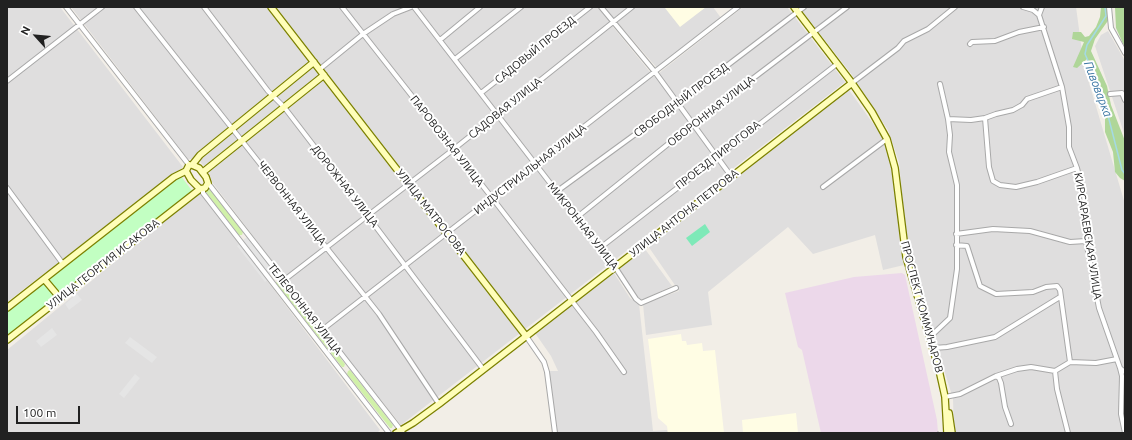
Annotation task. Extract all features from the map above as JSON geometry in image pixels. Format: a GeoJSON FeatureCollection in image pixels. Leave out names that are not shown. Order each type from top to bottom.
{"type":"FeatureCollection","features":[{"type":"Feature","properties":{"kind":"street"},"geometry":{"type":"LineString","coordinates":[[66,7],[189,167],[191,180],[202,189]]}},
{"type":"Feature","properties":{"kind":"street"},"geometry":{"type":"LineString","coordinates":[[7,81],[102,7]]}},
{"type":"Feature","properties":{"kind":"street","name":"ЧЕРВОННАЯ УЛИЦА"},"geometry":{"type":"LineString","coordinates":[[136,7],[379,314],[439,404]]}},
{"type":"Feature","properties":{"kind":"street","name":"ДОРОЖНАЯ УЛИЦА"},"geometry":{"type":"LineString","coordinates":[[204,7],[268,91],[274,95],[284,107],[368,215],[483,369]]}},
{"type":"Feature","properties":{"kind":"street","name":"УЛИЦА МАТРОСОВА"},"geometry":{"type":"LineString","coordinates":[[271,7],[447,233],[526,336],[544,362],[555,433]]}},
{"type":"Feature","properties":{"kind":"street","name":"ПАРОВОЗНАЯ УЛИЦА"},"geometry":{"type":"LineString","coordinates":[[342,7],[493,199],[571,300],[624,372]]}},
{"type":"Feature","properties":{"kind":"street"},"geometry":{"type":"LineString","coordinates":[[320,69],[363,34],[393,14],[412,7]]}},
{"type":"Feature","properties":{"kind":"street","name":"МИКРОННАЯ УЛИЦА"},"geometry":{"type":"LineString","coordinates":[[412,7],[455,59],[535,165],[615,267],[636,299],[641,302],[676,288]]}},
{"type":"Feature","properties":{"kind":"street"},"geometry":{"type":"LineString","coordinates":[[440,40],[480,7]]}},
{"type":"Feature","properties":{"kind":"street"},"geometry":{"type":"LineString","coordinates":[[455,59],[521,7]]}},
{"type":"Feature","properties":{"kind":"street","name":"САДОВЫЙ ПРОЕЗД"},"geometry":{"type":"LineString","coordinates":[[481,93],[590,7]]}},
{"type":"Feature","properties":{"kind":"street"},"geometry":{"type":"LineString","coordinates":[[602,7],[655,72],[731,176]]}},
{"type":"Feature","properties":{"kind":"street","name":"САДОВАЯ УЛИЦА"},"geometry":{"type":"LineString","coordinates":[[283,281],[326,246],[454,149],[632,7]]}},
{"type":"Feature","properties":{"kind":"street","name":"ИНДУСТРИАЛЬНАЯ УЛИЦА"},"geometry":{"type":"LineString","coordinates":[[322,330],[493,199],[738,7]]}},
{"type":"Feature","properties":{"kind":"street","name":"СВОБОДНЫЙ ПРОЕЗД"},"geometry":{"type":"LineString","coordinates":[[556,192],[678,103],[796,9],[804,7]]}},
{"type":"Feature","properties":{"kind":"street","name":"ОБОРОННАЯ УЛИЦА"},"geometry":{"type":"LineString","coordinates":[[576,218],[693,124],[847,7]]}},
{"type":"Feature","properties":{"kind":"street","name":"УЛИЦА АНТОНА ПЕТРОВА"},"geometry":{"type":"LineString","coordinates":[[401,432],[898,48],[904,41],[928,29],[955,7]]}},
{"type":"Feature","properties":{"kind":"street"},"geometry":{"type":"LineString","coordinates":[[1023,7],[1033,10],[1039,15],[1042,7]]}},
{"type":"Feature","properties":{"kind":"street"},"geometry":{"type":"LineString","coordinates":[[1109,7],[1111,28],[1125,53]]}},
{"type":"Feature","properties":{"kind":"street","name":"ПРОСПЕКТ КОММУНАРОВ"},"geometry":{"type":"LineString","coordinates":[[796,9],[852,83],[872,112],[887,139],[895,168],[906,257],[931,336],[950,414],[952,433]]}},
{"type":"Feature","properties":{"kind":"street","name":"КИРСАРАЕВСКАЯ УЛИЦА"},"geometry":{"type":"LineString","coordinates":[[1039,15],[1062,87],[1069,127],[1069,146],[1078,168],[1086,218],[1086,241],[1099,308],[1122,376],[1121,414],[1125,433]]}},
{"type":"Feature","properties":{"kind":"street"},"geometry":{"type":"LineString","coordinates":[[970,44],[972,42],[994,41],[1019,32],[1044,27]]}},
{"type":"Feature","properties":{"kind":"street"},"geometry":{"type":"LineString","coordinates":[[7,308],[174,177],[189,167],[200,155],[314,62]]}},
{"type":"Feature","properties":{"kind":"street","name":"ПРОЕЗД ПИРОГОВА"},"geometry":{"type":"LineString","coordinates":[[600,248],[837,64]]}},
{"type":"Feature","properties":{"kind":"street"},"geometry":{"type":"LineString","coordinates":[[203,172],[324,75]]}},
{"type":"Feature","properties":{"kind":"street"},"geometry":{"type":"LineString","coordinates":[[931,336],[950,318],[957,269],[957,185],[949,152],[950,135],[948,119],[940,84]]}},
{"type":"Feature","properties":{"kind":"street"},"geometry":{"type":"LineString","coordinates":[[948,119],[971,120],[985,118],[1013,110],[1022,106],[1027,99],[1062,87]]}},
{"type":"Feature","properties":{"kind":"street"},"geometry":{"type":"LineString","coordinates":[[1110,94],[1122,93],[1125,100]]}},
{"type":"Feature","properties":{"kind":"street"},"geometry":{"type":"LineString","coordinates":[[985,118],[989,167],[992,181],[1000,185],[1016,188],[1078,168]]}},
{"type":"Feature","properties":{"kind":"street"},"geometry":{"type":"LineString","coordinates":[[823,188],[887,139]]}},
{"type":"Feature","properties":{"kind":"street"},"geometry":{"type":"LineString","coordinates":[[189,167],[203,172],[208,183]]}},
{"type":"Feature","properties":{"kind":"street","name":"УЛИЦА ГЕОРГИЯ ИСАКОВА"},"geometry":{"type":"LineString","coordinates":[[7,340],[206,187],[208,183]]}},
{"type":"Feature","properties":{"kind":"street","name":"ТЕЛЕФОННАЯ УЛИЦА"},"geometry":{"type":"LineString","coordinates":[[208,183],[401,432]]}},
{"type":"Feature","properties":{"kind":"street"},"geometry":{"type":"LineString","coordinates":[[7,188],[63,264]]}},
{"type":"Feature","properties":{"kind":"street","name":"ТЕЛЕФОННАЯ УЛИЦА"},"geometry":{"type":"LineString","coordinates":[[202,189],[389,433]]}},
{"type":"Feature","properties":{"kind":"street"},"geometry":{"type":"LineString","coordinates":[[956,234],[993,229],[1030,231],[1070,242],[1086,241]]}},
{"type":"Feature","properties":{"kind":"street"},"geometry":{"type":"LineString","coordinates":[[956,246],[964,245],[969,248],[978,282],[984,289],[1000,295],[1033,292],[1054,285],[1060,290],[1070,362]]}},
{"type":"Feature","properties":{"kind":"street"},"geometry":{"type":"LineString","coordinates":[[44,279],[60,298]]}},
{"type":"Feature","properties":{"kind":"street"},"geometry":{"type":"LineString","coordinates":[[934,348],[947,347],[995,337],[1060,297]]}},
{"type":"Feature","properties":{"kind":"street"},"geometry":{"type":"LineString","coordinates":[[945,397],[960,394],[996,376],[1017,369],[1031,367],[1055,371],[1070,362],[1096,363],[1117,359]]}},
{"type":"Feature","properties":{"kind":"street"},"geometry":{"type":"LineString","coordinates":[[1120,368],[1125,372]]}},
{"type":"Feature","properties":{"kind":"street"},"geometry":{"type":"LineString","coordinates":[[1055,371],[1057,389],[1068,433]]}},
{"type":"Feature","properties":{"kind":"street"},"geometry":{"type":"LineString","coordinates":[[996,376],[999,378],[1001,383],[1005,407],[1011,424]]}},
{"type":"Feature","properties":{"kind":"street","name":"ПРОСПЕКТ КОММУНАРОВ"},"geometry":{"type":"LineString","coordinates":[[945,397],[947,433]]}},
{"type":"Feature","properties":{"kind":"shaded area"},"geometry":{"type":"Polygon","coordinates":[[[7,7],[60,7],[183,167],[7,302],[7,7]]]}},
{"type":"Feature","properties":{"kind":"shaded area"},"geometry":{"type":"Polygon","coordinates":[[[71,7],[628,7],[609,22],[654,77],[743,7],[787,7],[845,82],[401,425],[320,324],[212,182],[209,172],[199,160],[188,159],[71,7]]]}},
{"type":"Feature","properties":{"kind":"shaded area"},"geometry":{"type":"Polygon","coordinates":[[[635,7],[667,7],[666,8],[697,13],[706,7],[713,7],[721,18],[657,68],[618,23],[618,20],[635,7]]]}},
{"type":"Feature","properties":{"kind":"shaded area"},"geometry":{"type":"Polygon","coordinates":[[[706,7],[680,27],[665,8],[706,7]]]}},
{"type":"Feature","properties":{"kind":"shaded area"},"geometry":{"type":"Polygon","coordinates":[[[799,7],[1076,7],[1084,66],[1125,204],[1125,433],[954,433],[953,399],[907,248],[899,162],[888,130],[852,75],[799,7]]]}},
{"type":"Feature","properties":{"kind":"shaded area"},"geometry":{"type":"Polygon","coordinates":[[[1108,31],[1125,61],[1125,136],[1095,46],[1101,35],[1108,31]]]}},
{"type":"Feature","properties":{"kind":"shaded area"},"geometry":{"type":"Polygon","coordinates":[[[849,90],[882,136],[893,166],[900,243],[904,265],[883,270],[875,235],[813,254],[788,227],[708,292],[712,325],[646,335],[643,304],[679,291],[648,246],[845,91],[849,90]]]}},
{"type":"Feature","properties":{"kind":"shaded area"},"geometry":{"type":"Polygon","coordinates":[[[200,192],[380,430],[377,433],[7,433],[7,350],[200,192]]]}},
{"type":"Feature","properties":{"kind":"shaded area"},"geometry":{"type":"Polygon","coordinates":[[[247,237],[274,271],[269,275],[243,240],[247,237]]]}},
{"type":"Feature","properties":{"kind":"shaded area"},"geometry":{"type":"Polygon","coordinates":[[[240,244],[267,280],[265,282],[237,246],[240,244]]]}},
{"type":"Feature","properties":{"kind":"shaded area"},"geometry":{"type":"Polygon","coordinates":[[[645,249],[672,286],[642,300],[638,299],[619,269],[645,249]]]}},
{"type":"Feature","properties":{"kind":"shaded area"},"geometry":{"type":"Polygon","coordinates":[[[614,273],[630,298],[639,304],[653,431],[667,430],[668,433],[557,433],[549,371],[558,371],[551,356],[535,333],[614,273]]]}},
{"type":"Feature","properties":{"kind":"shaded area"},"geometry":{"type":"Polygon","coordinates":[[[902,273],[905,275],[937,420],[938,433],[821,433],[802,350],[798,347],[785,293],[854,277],[902,273]]]}},
{"type":"Feature","properties":{"kind":"shaded area"},"geometry":{"type":"Polygon","coordinates":[[[77,294],[82,300],[69,310],[65,304],[77,294]]]}},
{"type":"Feature","properties":{"kind":"shaded area"},"geometry":{"type":"Polygon","coordinates":[[[52,328],[57,335],[41,347],[36,341],[52,328]]]}},
{"type":"Feature","properties":{"kind":"shaded area"},"geometry":{"type":"Polygon","coordinates":[[[681,334],[682,341],[686,341],[687,345],[702,343],[703,351],[715,350],[724,433],[668,433],[667,426],[658,418],[648,339],[681,334]]]}},
{"type":"Feature","properties":{"kind":"shaded area"},"geometry":{"type":"Polygon","coordinates":[[[130,337],[157,357],[152,363],[125,343],[130,337]]]}},
{"type":"Feature","properties":{"kind":"shaded area"},"geometry":{"type":"Polygon","coordinates":[[[135,374],[140,378],[124,398],[119,394],[135,374]]]}},
{"type":"Feature","properties":{"kind":"shaded area"},"geometry":{"type":"Polygon","coordinates":[[[796,413],[798,433],[743,433],[742,420],[796,413]]]}},
{"type":"Feature","properties":{"kind":"green space"},"geometry":{"type":"Polygon","coordinates":[[[1101,7],[1112,7],[1112,15],[1095,39],[1091,51],[1107,86],[1111,105],[1125,141],[1125,181],[1115,172],[1113,152],[1105,132],[1105,116],[1100,90],[1091,79],[1087,59],[1077,68],[1073,67],[1084,42],[1072,39],[1073,32],[1081,32],[1085,37],[1089,36],[1096,27],[1100,17],[1101,7]]]}},
{"type":"Feature","properties":{"kind":"green space"},"geometry":{"type":"Polygon","coordinates":[[[1115,7],[1125,7],[1125,48],[1116,28],[1115,7]]]}},
{"type":"Feature","properties":{"kind":"green space"},"geometry":{"type":"Polygon","coordinates":[[[181,176],[193,192],[7,338],[7,312],[181,176]]]}},
{"type":"Feature","properties":{"kind":"green space"},"geometry":{"type":"Polygon","coordinates":[[[209,188],[243,232],[242,235],[239,235],[205,191],[209,188]]]}},
{"type":"Feature","properties":{"kind":"green space"},"geometry":{"type":"Polygon","coordinates":[[[705,224],[710,232],[692,246],[686,238],[705,224]]]}},
{"type":"Feature","properties":{"kind":"green space"},"geometry":{"type":"Polygon","coordinates":[[[280,280],[345,364],[344,367],[342,367],[276,283],[280,280]]]}},
{"type":"Feature","properties":{"kind":"green space"},"geometry":{"type":"Polygon","coordinates":[[[350,370],[393,425],[392,428],[390,428],[347,374],[350,370]]]}},
{"type":"Feature","properties":{"kind":"waterway","name":"Пивоварка"},"geometry":{"type":"LineString","coordinates":[[1105,7],[1106,16],[1087,45],[1085,54],[1102,92],[1122,170],[1125,174]]}}]}
